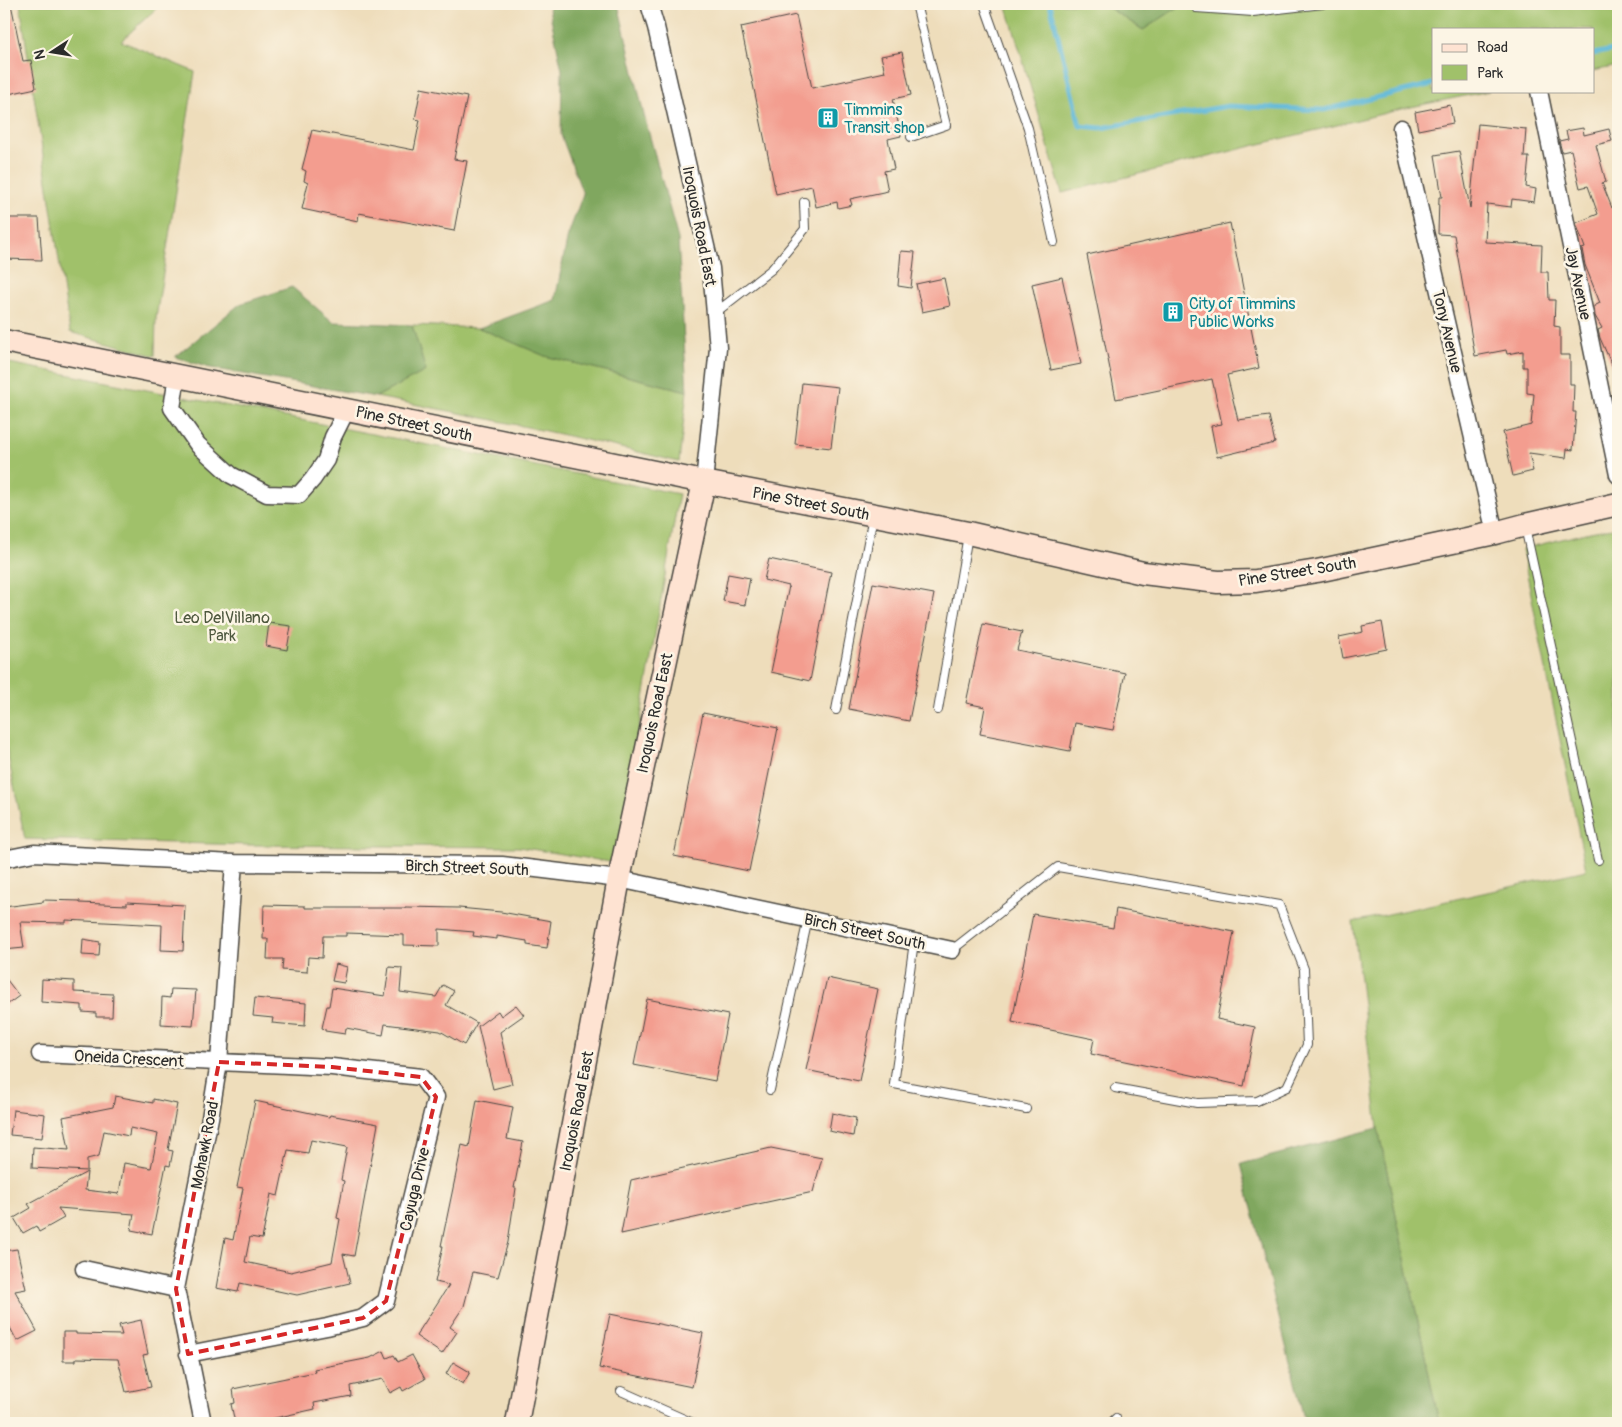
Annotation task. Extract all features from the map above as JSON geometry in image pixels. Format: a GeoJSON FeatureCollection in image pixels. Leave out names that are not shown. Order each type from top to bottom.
{"type":"FeatureCollection","features":[{"type":"Feature","properties":{"kind":"street","name":"Iroquois Road East"},"geometry":{"type":"LineString","coordinates":[[518,1423],[619,879],[704,482],[718,348],[711,268],[656,27],[649,4]]}},
{"type":"Feature","properties":{"kind":"street","name":"Jay Avenue"},"geometry":{"type":"LineString","coordinates":[[1540,92],[1618,475]]}},
{"type":"Feature","properties":{"kind":"street","name":"Tony Avenue"},"geometry":{"type":"LineString","coordinates":[[1402,128],[1496,533]]}},
{"type":"Feature","properties":{"kind":"street","name":"Pine Street South"},"geometry":{"type":"LineString","coordinates":[[4,341],[704,482],[968,533],[1143,573],[1218,582],[1256,581],[1308,572],[1496,533],[1618,504]]}},
{"type":"Feature","properties":{"kind":"street"},"geometry":{"type":"LineString","coordinates":[[177,376],[172,408],[198,445],[231,475],[267,494],[299,495],[326,460],[333,437],[347,409]]}},
{"type":"Feature","properties":{"kind":"street","name":"Birch Street South"},"geometry":{"type":"LineString","coordinates":[[4,858],[34,852],[234,863],[502,865],[619,879],[952,950]]}},
{"type":"Feature","properties":{"kind":"street","name":"Mohawk Road"},"geometry":{"type":"LineString","coordinates":[[203,1423],[176,1290],[219,1062],[234,863]]}},
{"type":"Feature","properties":{"kind":"street","name":"Oneida Crescent"},"geometry":{"type":"LineString","coordinates":[[40,1054],[219,1062]]}},
{"type":"Feature","properties":{"kind":"street","name":"Cayuga Drive"},"geometry":{"type":"LineString","coordinates":[[188,1354],[327,1327],[363,1318],[386,1302],[436,1097],[421,1077],[332,1067],[219,1062]]}},
{"type":"Feature","properties":{"kind":"street"},"geometry":{"type":"LineString","coordinates":[[84,1268],[176,1290]]}},
{"type":"Feature","properties":{"kind":"lane"},"geometry":{"type":"LineString","coordinates":[[911,137],[946,125],[916,4]]}},
{"type":"Feature","properties":{"kind":"lane"},"geometry":{"type":"LineString","coordinates":[[984,4],[1028,128],[1054,242]]}},
{"type":"Feature","properties":{"kind":"lane"},"geometry":{"type":"LineString","coordinates":[[1196,8],[1253,12],[1323,4]]}},
{"type":"Feature","properties":{"kind":"lane"},"geometry":{"type":"LineString","coordinates":[[715,313],[772,269],[794,243],[804,229],[804,202]]}},
{"type":"Feature","properties":{"kind":"lane"},"geometry":{"type":"LineString","coordinates":[[836,710],[873,514]]}},
{"type":"Feature","properties":{"kind":"lane"},"geometry":{"type":"LineString","coordinates":[[1525,525],[1598,860]]}},
{"type":"Feature","properties":{"kind":"lane"},"geometry":{"type":"LineString","coordinates":[[938,710],[968,533]]}},
{"type":"Feature","properties":{"kind":"lane"},"geometry":{"type":"LineString","coordinates":[[952,950],[1058,867],[1278,905],[1304,969],[1307,1045],[1287,1087],[1257,1101],[1197,1103],[1115,1088]]}},
{"type":"Feature","properties":{"kind":"lane"},"geometry":{"type":"LineString","coordinates":[[770,1090],[808,919]]}},
{"type":"Feature","properties":{"kind":"lane"},"geometry":{"type":"LineString","coordinates":[[914,942],[894,1084],[1026,1109]]}},
{"type":"Feature","properties":{"kind":"lane"},"geometry":{"type":"LineString","coordinates":[[621,1392],[693,1423]]}},
{"type":"Feature","properties":{"kind":"highlighted area"},"geometry":{"type":"Polygon","coordinates":[[[219,1062],[332,1067],[421,1077],[436,1097],[386,1301],[363,1318],[188,1354],[176,1289],[219,1062]]]}},
{"type":"Feature","properties":{"kind":"green space"},"geometry":{"type":"Polygon","coordinates":[[[20,4],[161,4],[121,41],[195,72],[156,318],[155,356],[70,332],[20,4]]]}},
{"type":"Feature","properties":{"kind":"green space"},"geometry":{"type":"Polygon","coordinates":[[[548,4],[618,4],[644,115],[678,239],[687,391],[545,356],[479,328],[555,300],[568,235],[583,194],[561,135],[562,70],[548,4]]]}},
{"type":"Feature","properties":{"kind":"green space"},"geometry":{"type":"Polygon","coordinates":[[[1006,4],[1103,4],[1143,30],[1183,4],[1618,4],[1618,66],[1594,71],[1594,28],[1432,28],[1432,92],[1484,92],[1406,108],[1062,193],[1006,4]]]}},
{"type":"Feature","properties":{"kind":"green space"},"geometry":{"type":"Polygon","coordinates":[[[1103,4],[1183,4],[1143,30],[1103,4]]]}},
{"type":"Feature","properties":{"kind":"green space"},"geometry":{"type":"Polygon","coordinates":[[[292,287],[333,322],[412,325],[426,371],[376,397],[206,367],[175,357],[240,304],[292,287]]]}},
{"type":"Feature","properties":{"kind":"green space"},"geometry":{"type":"Polygon","coordinates":[[[412,325],[479,328],[545,356],[687,391],[679,462],[528,427],[376,397],[425,371],[412,325]]]}},
{"type":"Feature","properties":{"kind":"green space","name":"Leo DelVillano Park"},"geometry":{"type":"Polygon","coordinates":[[[4,362],[679,494],[616,863],[519,847],[249,845],[25,839],[4,737],[4,362]]]}},
{"type":"Feature","properties":{"kind":"green space"},"geometry":{"type":"Polygon","coordinates":[[[1618,527],[1618,1423],[1439,1423],[1378,1128],[1353,922],[1586,870],[1522,549],[1618,527]]]}},
{"type":"Feature","properties":{"kind":"green space"},"geometry":{"type":"Polygon","coordinates":[[[1378,1128],[1439,1423],[1305,1423],[1241,1164],[1378,1128]]]}},
{"type":"Feature","properties":{"kind":"building"},"geometry":{"type":"Polygon","coordinates":[[[4,4],[11,4],[23,61],[31,60],[36,88],[4,95],[4,4]]]}},
{"type":"Feature","properties":{"kind":"building","name":"Timmins Transit shop"},"geometry":{"type":"Polygon","coordinates":[[[796,15],[812,88],[885,72],[881,56],[902,52],[911,95],[893,99],[901,136],[888,139],[894,169],[884,171],[888,191],[850,199],[852,205],[838,208],[837,202],[816,207],[812,186],[776,194],[741,27],[796,15]]]}},
{"type":"Feature","properties":{"kind":"building"},"geometry":{"type":"Polygon","coordinates":[[[421,88],[467,97],[454,159],[467,161],[454,231],[359,213],[358,221],[302,209],[308,183],[304,181],[306,171],[302,169],[312,130],[414,150],[420,120],[415,119],[421,88]]]}},
{"type":"Feature","properties":{"kind":"building"},"geometry":{"type":"Polygon","coordinates":[[[1450,105],[1453,123],[1418,130],[1415,112],[1450,105]]]}},
{"type":"Feature","properties":{"kind":"building"},"geometry":{"type":"Polygon","coordinates":[[[1478,124],[1526,129],[1524,157],[1529,157],[1526,187],[1536,189],[1534,202],[1512,199],[1511,207],[1487,204],[1485,242],[1542,245],[1541,272],[1548,272],[1549,300],[1555,300],[1554,326],[1560,327],[1560,355],[1570,355],[1570,384],[1574,384],[1573,412],[1576,412],[1573,450],[1567,449],[1566,458],[1529,453],[1533,471],[1513,476],[1503,432],[1531,425],[1534,394],[1527,393],[1527,367],[1523,367],[1523,351],[1507,354],[1506,350],[1475,356],[1454,235],[1438,234],[1439,197],[1442,197],[1435,155],[1459,151],[1470,208],[1478,124]]]}},
{"type":"Feature","properties":{"kind":"building"},"geometry":{"type":"Polygon","coordinates":[[[1583,128],[1584,135],[1609,129],[1612,141],[1596,145],[1606,182],[1602,183],[1612,208],[1618,205],[1618,379],[1600,338],[1598,330],[1602,328],[1595,316],[1594,306],[1600,303],[1585,265],[1582,249],[1585,248],[1576,223],[1598,214],[1588,186],[1580,188],[1571,150],[1562,152],[1559,141],[1568,139],[1566,131],[1583,128]]]}},
{"type":"Feature","properties":{"kind":"building"},"geometry":{"type":"Polygon","coordinates":[[[4,218],[39,218],[42,260],[4,259],[4,218]]]}},
{"type":"Feature","properties":{"kind":"building","name":"City of Timmins Public Works"},"geometry":{"type":"Polygon","coordinates":[[[1230,223],[1259,368],[1227,375],[1238,420],[1269,416],[1275,443],[1217,457],[1211,426],[1222,424],[1212,379],[1116,399],[1087,255],[1230,223]]]}},
{"type":"Feature","properties":{"kind":"building"},"geometry":{"type":"Polygon","coordinates":[[[901,251],[915,252],[911,288],[898,286],[901,251]]]}},
{"type":"Feature","properties":{"kind":"building"},"geometry":{"type":"Polygon","coordinates":[[[1062,277],[1081,364],[1051,370],[1032,284],[1062,277]]]}},
{"type":"Feature","properties":{"kind":"building"},"geometry":{"type":"Polygon","coordinates":[[[944,278],[950,306],[922,312],[916,284],[944,278]]]}},
{"type":"Feature","properties":{"kind":"building"},"geometry":{"type":"Polygon","coordinates":[[[802,383],[838,387],[831,448],[795,444],[802,383]]]}},
{"type":"Feature","properties":{"kind":"building"},"geometry":{"type":"Polygon","coordinates":[[[769,559],[831,572],[810,681],[771,672],[789,586],[764,580],[769,559]]]}},
{"type":"Feature","properties":{"kind":"building"},"geometry":{"type":"Polygon","coordinates":[[[728,574],[750,578],[745,605],[723,601],[728,574]]]}},
{"type":"Feature","properties":{"kind":"building"},"geometry":{"type":"Polygon","coordinates":[[[873,583],[934,594],[909,721],[849,709],[873,583]]]}},
{"type":"Feature","properties":{"kind":"building"},"geometry":{"type":"Polygon","coordinates":[[[1382,622],[1387,649],[1343,658],[1339,637],[1363,632],[1362,626],[1382,622]]]}},
{"type":"Feature","properties":{"kind":"building"},"geometry":{"type":"Polygon","coordinates":[[[269,623],[291,626],[287,650],[266,646],[269,623]]]}},
{"type":"Feature","properties":{"kind":"building"},"geometry":{"type":"Polygon","coordinates":[[[983,624],[1022,632],[1017,650],[1125,673],[1113,730],[1075,723],[1070,751],[980,734],[985,707],[966,703],[983,624]]]}},
{"type":"Feature","properties":{"kind":"building"},"geometry":{"type":"Polygon","coordinates":[[[703,713],[778,728],[749,871],[674,856],[703,713]]]}},
{"type":"Feature","properties":{"kind":"building"},"geometry":{"type":"Polygon","coordinates":[[[43,900],[127,905],[127,902],[185,905],[183,951],[161,950],[162,925],[66,920],[66,923],[20,922],[24,948],[4,950],[4,907],[43,902],[43,900]]]}},
{"type":"Feature","properties":{"kind":"building"},"geometry":{"type":"Polygon","coordinates":[[[264,905],[305,906],[305,908],[459,908],[501,912],[551,921],[547,948],[527,945],[527,941],[497,936],[497,939],[473,936],[474,932],[439,929],[439,946],[404,945],[404,935],[346,933],[346,936],[323,936],[322,958],[308,957],[307,972],[282,970],[283,959],[267,959],[268,939],[263,939],[264,905]]]}},
{"type":"Feature","properties":{"kind":"building"},"geometry":{"type":"Polygon","coordinates":[[[1116,909],[1234,932],[1217,1019],[1255,1027],[1244,1086],[1091,1054],[1094,1039],[1012,1022],[1033,914],[1113,928],[1116,909]]]}},
{"type":"Feature","properties":{"kind":"building"},"geometry":{"type":"Polygon","coordinates":[[[83,939],[100,942],[99,956],[82,955],[83,939]]]}},
{"type":"Feature","properties":{"kind":"building"},"geometry":{"type":"Polygon","coordinates":[[[336,964],[347,967],[344,983],[332,981],[336,964]]]}},
{"type":"Feature","properties":{"kind":"building"},"geometry":{"type":"Polygon","coordinates":[[[389,967],[402,968],[400,992],[436,997],[443,985],[454,991],[446,1005],[477,1023],[464,1045],[440,1031],[385,1024],[383,1035],[346,1028],[345,1034],[325,1031],[322,1028],[332,988],[385,996],[389,967]]]}},
{"type":"Feature","properties":{"kind":"building"},"geometry":{"type":"Polygon","coordinates":[[[4,976],[19,996],[4,1007],[4,976]]]}},
{"type":"Feature","properties":{"kind":"building"},"geometry":{"type":"Polygon","coordinates":[[[827,978],[878,989],[859,1081],[806,1070],[827,978]]]}},
{"type":"Feature","properties":{"kind":"building"},"geometry":{"type":"Polygon","coordinates":[[[42,979],[74,981],[74,992],[113,994],[112,1017],[96,1017],[96,1013],[82,1012],[82,1005],[41,1002],[42,979]]]}},
{"type":"Feature","properties":{"kind":"building"},"geometry":{"type":"Polygon","coordinates":[[[171,989],[196,990],[193,1026],[161,1024],[162,997],[170,998],[171,989]]]}},
{"type":"Feature","properties":{"kind":"building"},"geometry":{"type":"Polygon","coordinates":[[[255,998],[306,1003],[305,1026],[272,1023],[273,1018],[253,1016],[255,998]]]}},
{"type":"Feature","properties":{"kind":"building"},"geometry":{"type":"Polygon","coordinates":[[[647,999],[728,1015],[715,1081],[634,1065],[647,999]]]}},
{"type":"Feature","properties":{"kind":"building"},"geometry":{"type":"Polygon","coordinates":[[[516,1005],[524,1015],[500,1032],[512,1084],[493,1089],[478,1026],[498,1011],[501,1016],[516,1005]]]}},
{"type":"Feature","properties":{"kind":"building"},"geometry":{"type":"Polygon","coordinates":[[[115,1096],[153,1103],[153,1099],[177,1104],[168,1150],[173,1151],[170,1166],[166,1165],[152,1234],[131,1230],[134,1214],[58,1208],[64,1218],[39,1232],[36,1226],[23,1233],[14,1218],[31,1208],[28,1204],[87,1172],[85,1190],[119,1194],[124,1163],[151,1168],[158,1134],[130,1128],[129,1136],[104,1131],[99,1156],[87,1159],[87,1171],[32,1168],[33,1147],[69,1150],[63,1117],[113,1107],[115,1096]]]}},
{"type":"Feature","properties":{"kind":"building"},"geometry":{"type":"Polygon","coordinates":[[[477,1100],[513,1107],[507,1139],[523,1142],[514,1188],[516,1188],[508,1242],[498,1277],[473,1272],[464,1306],[450,1327],[457,1332],[442,1354],[416,1336],[449,1285],[435,1282],[462,1145],[469,1147],[477,1100]]]}},
{"type":"Feature","properties":{"kind":"building"},"geometry":{"type":"Polygon","coordinates":[[[255,1101],[329,1117],[330,1115],[378,1124],[354,1256],[343,1254],[350,1283],[297,1295],[240,1283],[238,1292],[216,1288],[225,1238],[233,1240],[243,1188],[237,1187],[255,1101]],[[311,1140],[308,1153],[288,1150],[278,1196],[271,1194],[262,1239],[250,1237],[245,1262],[291,1272],[332,1262],[340,1219],[337,1218],[344,1181],[341,1180],[347,1147],[311,1140]]]}},
{"type":"Feature","properties":{"kind":"building"},"geometry":{"type":"Polygon","coordinates":[[[13,1110],[45,1114],[42,1138],[10,1135],[13,1110]]]}},
{"type":"Feature","properties":{"kind":"building"},"geometry":{"type":"Polygon","coordinates":[[[832,1113],[856,1118],[853,1136],[829,1131],[832,1113]]]}},
{"type":"Feature","properties":{"kind":"building"},"geometry":{"type":"Polygon","coordinates":[[[771,1148],[822,1158],[813,1192],[621,1234],[631,1180],[771,1148]]]}},
{"type":"Feature","properties":{"kind":"building"},"geometry":{"type":"Polygon","coordinates":[[[17,1249],[26,1289],[15,1291],[37,1331],[17,1341],[4,1316],[4,1251],[17,1249]]]}},
{"type":"Feature","properties":{"kind":"building"},"geometry":{"type":"Polygon","coordinates":[[[610,1314],[703,1333],[692,1387],[599,1368],[610,1314]]]}},
{"type":"Feature","properties":{"kind":"building"},"geometry":{"type":"Polygon","coordinates":[[[141,1320],[148,1354],[143,1355],[151,1387],[126,1392],[118,1359],[76,1358],[76,1361],[63,1361],[63,1332],[122,1335],[119,1325],[141,1320]]]}},
{"type":"Feature","properties":{"kind":"building"},"geometry":{"type":"Polygon","coordinates":[[[384,1351],[387,1358],[394,1355],[398,1362],[412,1355],[425,1379],[403,1391],[401,1387],[390,1393],[383,1379],[350,1386],[351,1396],[314,1403],[315,1409],[253,1423],[235,1423],[231,1404],[235,1403],[233,1389],[315,1372],[314,1369],[370,1358],[384,1351]]]}},
{"type":"Feature","properties":{"kind":"building"},"geometry":{"type":"Polygon","coordinates":[[[453,1362],[470,1372],[463,1384],[446,1374],[453,1362]]]}},
{"type":"Feature","properties":{"kind":"waterway"},"geometry":{"type":"LineString","coordinates":[[1050,4],[1080,126],[1101,128],[1228,106],[1324,110],[1432,84]]}},
{"type":"Feature","properties":{"kind":"waterway"},"geometry":{"type":"LineString","coordinates":[[1594,54],[1618,49]]}},
{"type":"Feature","properties":{"kind":"place","name":"Timmins Transit shop"},"geometry":{"type":"Point","coordinates":[828,118]}},
{"type":"Feature","properties":{"kind":"place","name":"City of Timmins Public Works"},"geometry":{"type":"Point","coordinates":[1173,312]}}]}
